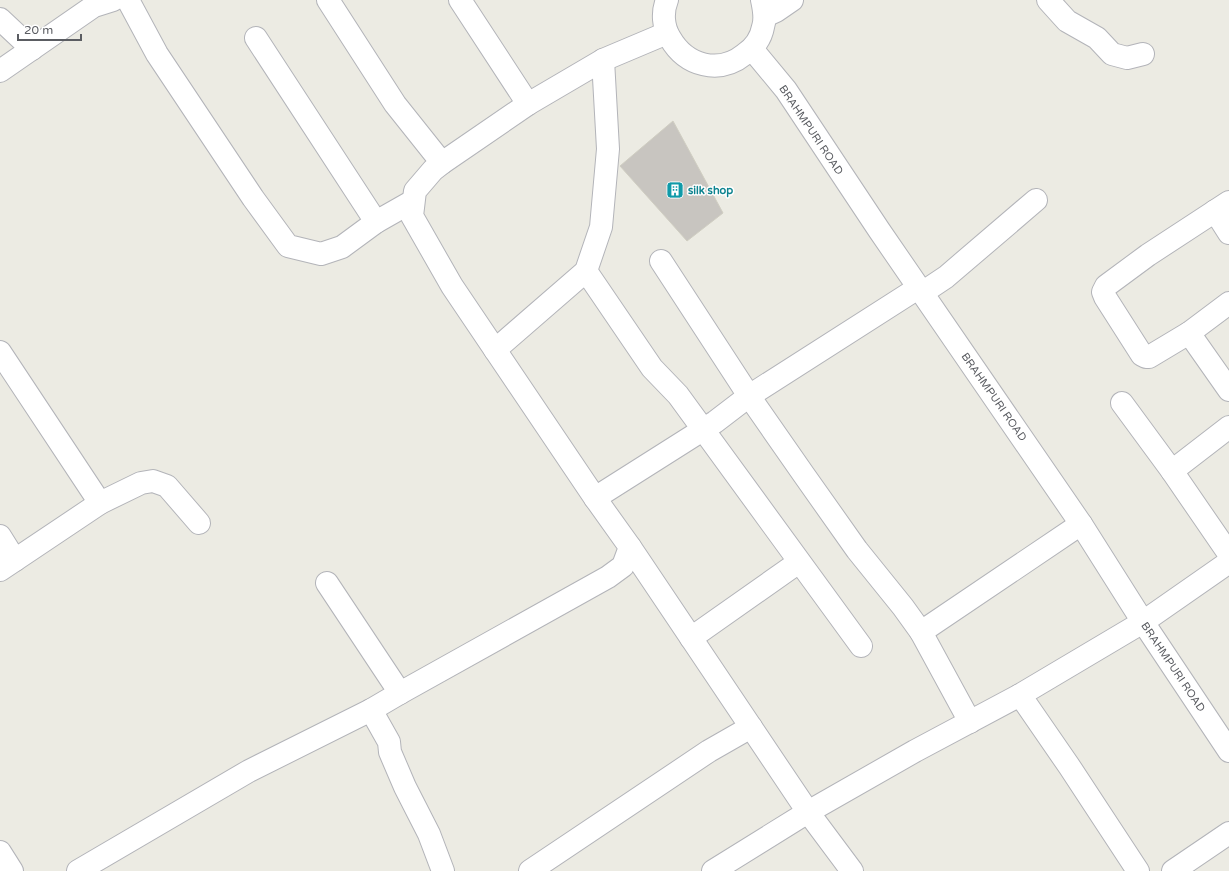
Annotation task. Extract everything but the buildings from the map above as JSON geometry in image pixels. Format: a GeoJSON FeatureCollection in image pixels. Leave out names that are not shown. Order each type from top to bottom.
{"type":"FeatureCollection","features":[{"type":"Feature","properties":{"kind":"street"},"geometry":{"type":"LineString","coordinates":[[128,0],[157,54],[253,198],[288,246],[321,254],[342,247],[376,222],[414,202]]}},
{"type":"Feature","properties":{"kind":"street"},"geometry":{"type":"LineString","coordinates":[[328,0],[395,104],[442,163]]}},
{"type":"Feature","properties":{"kind":"street"},"geometry":{"type":"LineString","coordinates":[[460,0],[528,104]]}},
{"type":"Feature","properties":{"kind":"street"},"geometry":{"type":"LineString","coordinates":[[667,0],[664,19],[667,33],[676,48],[689,59],[705,65],[722,65],[738,60],[752,49],[759,39],[763,28],[763,8],[776,11],[792,0]]}},
{"type":"Feature","properties":{"kind":"street"},"geometry":{"type":"LineString","coordinates":[[1048,0],[1067,21],[1097,38],[1112,54],[1127,58],[1143,54]]}},
{"type":"Feature","properties":{"kind":"street"},"geometry":{"type":"LineString","coordinates":[[0,72],[99,2]]}},
{"type":"Feature","properties":{"kind":"street"},"geometry":{"type":"LineString","coordinates":[[0,20],[32,49]]}},
{"type":"Feature","properties":{"kind":"street"},"geometry":{"type":"LineString","coordinates":[[667,33],[603,60],[528,104],[442,163],[433,170],[415,191],[412,216],[452,286],[808,812],[852,871]]}},
{"type":"Feature","properties":{"kind":"street"},"geometry":{"type":"LineString","coordinates":[[256,38],[376,222]]}},
{"type":"Feature","properties":{"kind":"street","name":"BRAHMPURI ROAD"},"geometry":{"type":"LineString","coordinates":[[752,49],[786,90],[920,290],[1081,524],[1143,622],[1227,743]]}},
{"type":"Feature","properties":{"kind":"street"},"geometry":{"type":"LineString","coordinates":[[495,350],[586,270],[601,227],[608,149],[603,60]]}},
{"type":"Feature","properties":{"kind":"street"},"geometry":{"type":"LineString","coordinates":[[596,498],[703,430],[749,396],[920,290],[946,277],[1036,200]]}},
{"type":"Feature","properties":{"kind":"street"},"geometry":{"type":"LineString","coordinates":[[1229,233],[1222,206],[1148,255],[1106,286],[1104,292],[1105,297],[1142,355],[1146,357],[1149,357],[1189,333],[1229,303]]}},
{"type":"Feature","properties":{"kind":"street"},"geometry":{"type":"LineString","coordinates":[[661,261],[749,396],[857,550],[921,632],[970,722]]}},
{"type":"Feature","properties":{"kind":"street"},"geometry":{"type":"LineString","coordinates":[[586,270],[652,368],[678,395],[861,646]]}},
{"type":"Feature","properties":{"kind":"street"},"geometry":{"type":"LineString","coordinates":[[1189,333],[1229,390]]}},
{"type":"Feature","properties":{"kind":"street"},"geometry":{"type":"LineString","coordinates":[[0,352],[100,503]]}},
{"type":"Feature","properties":{"kind":"street"},"geometry":{"type":"LineString","coordinates":[[1122,403],[1172,471],[1229,554]]}},
{"type":"Feature","properties":{"kind":"street"},"geometry":{"type":"LineString","coordinates":[[1172,471],[1229,428]]}},
{"type":"Feature","properties":{"kind":"street"},"geometry":{"type":"LineString","coordinates":[[0,536],[7,565],[100,503],[141,483],[153,481],[167,486],[199,523]]}},
{"type":"Feature","properties":{"kind":"street"},"geometry":{"type":"LineString","coordinates":[[921,632],[1081,524]]}},
{"type":"Feature","properties":{"kind":"street"},"geometry":{"type":"LineString","coordinates":[[78,871],[249,771],[371,710],[400,692],[608,577],[623,566],[630,547]]}},
{"type":"Feature","properties":{"kind":"street"},"geometry":{"type":"LineString","coordinates":[[691,638],[799,562]]}},
{"type":"Feature","properties":{"kind":"street"},"geometry":{"type":"LineString","coordinates":[[713,871],[808,812],[915,751],[1020,695],[1143,622],[1229,562]]}},
{"type":"Feature","properties":{"kind":"street"},"geometry":{"type":"LineString","coordinates":[[327,583],[400,692]]}},
{"type":"Feature","properties":{"kind":"street"},"geometry":{"type":"LineString","coordinates":[[1020,695],[1069,766],[1131,868]]}},
{"type":"Feature","properties":{"kind":"street"},"geometry":{"type":"LineString","coordinates":[[371,710],[389,742],[390,752],[405,787],[429,834],[443,871]]}},
{"type":"Feature","properties":{"kind":"street"},"geometry":{"type":"LineString","coordinates":[[530,871],[709,751],[751,727]]}},
{"type":"Feature","properties":{"kind":"street"},"geometry":{"type":"LineString","coordinates":[[1173,871],[1229,833]]}},
{"type":"Feature","properties":{"kind":"street"},"geometry":{"type":"LineString","coordinates":[[0,852],[12,871]]}},
{"type":"Feature","properties":{"kind":"place","name":"silk shop"},"geometry":{"type":"Point","coordinates":[675,190]}}]}
